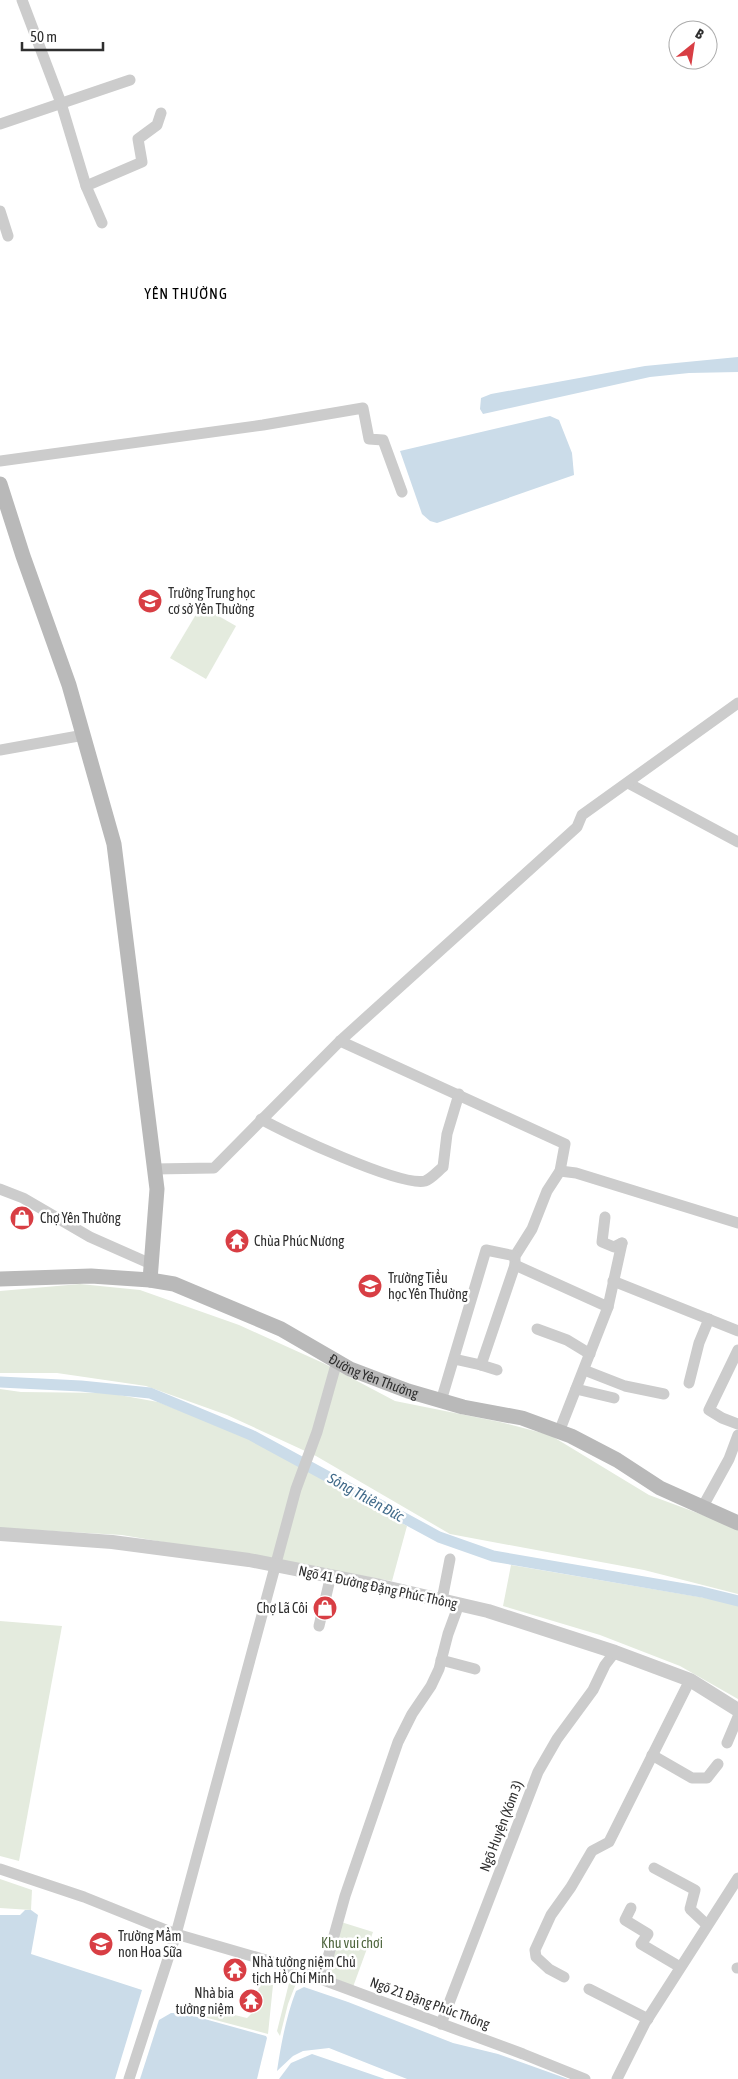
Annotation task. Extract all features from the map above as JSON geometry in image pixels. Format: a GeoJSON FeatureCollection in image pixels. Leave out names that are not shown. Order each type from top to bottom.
{"type":"FeatureCollection","features":[{"type":"Feature","properties":{"kind":"main road"},"geometry":{"type":"LineString","coordinates":[[0,484],[2,501],[69,685],[114,844],[157,1189],[150,1280]]}},
{"type":"Feature","properties":{"kind":"main road","name":"Đường Yên Thường"},"geometry":{"type":"LineString","coordinates":[[0,1279],[91,1276],[150,1280],[174,1284],[281,1329],[350,1369],[408,1391],[441,1401],[522,1418],[559,1432],[617,1460],[660,1488],[738,1523]]}},
{"type":"Feature","properties":{"kind":"street"},"geometry":{"type":"LineString","coordinates":[[22,0],[61,103],[86,186],[102,223]]}},
{"type":"Feature","properties":{"kind":"street"},"geometry":{"type":"LineString","coordinates":[[0,124],[130,80]]}},
{"type":"Feature","properties":{"kind":"street"},"geometry":{"type":"LineString","coordinates":[[86,186],[142,162],[138,139],[156,125],[161,113]]}},
{"type":"Feature","properties":{"kind":"street"},"geometry":{"type":"LineString","coordinates":[[0,211],[8,236]]}},
{"type":"Feature","properties":{"kind":"street"},"geometry":{"type":"LineString","coordinates":[[0,461],[263,425],[363,408],[369,439],[383,440],[402,492]]}},
{"type":"Feature","properties":{"kind":"street"},"geometry":{"type":"LineString","coordinates":[[154,1169],[214,1168],[340,1041],[577,827],[582,815],[738,703]]}},
{"type":"Feature","properties":{"kind":"street"},"geometry":{"type":"LineString","coordinates":[[0,750],[84,735]]}},
{"type":"Feature","properties":{"kind":"street"},"geometry":{"type":"LineString","coordinates":[[628,783],[738,842]]}},
{"type":"Feature","properties":{"kind":"street"},"geometry":{"type":"LineString","coordinates":[[340,1041],[565,1144],[560,1171],[547,1191],[532,1229],[515,1261],[481,1364]]}},
{"type":"Feature","properties":{"kind":"street"},"geometry":{"type":"LineString","coordinates":[[261,1119],[284,1133],[373,1168],[398,1177],[419,1181],[427,1180],[443,1167],[447,1134],[459,1094]]}},
{"type":"Feature","properties":{"kind":"street"},"geometry":{"type":"LineString","coordinates":[[560,1171],[576,1173],[738,1222]]}},
{"type":"Feature","properties":{"kind":"street"},"geometry":{"type":"LineString","coordinates":[[0,1189],[23,1198],[90,1237],[151,1264]]}},
{"type":"Feature","properties":{"kind":"street"},"geometry":{"type":"LineString","coordinates":[[559,1432],[608,1307],[622,1243],[614,1247],[602,1242],[606,1217]]}},
{"type":"Feature","properties":{"kind":"street"},"geometry":{"type":"LineString","coordinates":[[441,1401],[486,1250],[515,1261],[608,1307]]}},
{"type":"Feature","properties":{"kind":"street"},"geometry":{"type":"LineString","coordinates":[[613,1281],[738,1331]]}},
{"type":"Feature","properties":{"kind":"street"},"geometry":{"type":"LineString","coordinates":[[689,1383],[699,1343],[709,1319]]}},
{"type":"Feature","properties":{"kind":"street"},"geometry":{"type":"LineString","coordinates":[[537,1329],[567,1340],[590,1354]]}},
{"type":"Feature","properties":{"kind":"street"},"geometry":{"type":"LineString","coordinates":[[738,1350],[735,1364],[709,1410],[722,1418],[738,1424]]}},
{"type":"Feature","properties":{"kind":"street"},"geometry":{"type":"LineString","coordinates":[[454,1359],[481,1364],[497,1370]]}},
{"type":"Feature","properties":{"kind":"street"},"geometry":{"type":"LineString","coordinates":[[129,2079],[176,1934],[275,1565],[303,1467],[317,1432],[337,1361]]}},
{"type":"Feature","properties":{"kind":"street"},"geometry":{"type":"LineString","coordinates":[[584,1370],[625,1386],[664,1394]]}},
{"type":"Feature","properties":{"kind":"street"},"geometry":{"type":"LineString","coordinates":[[576,1389],[614,1398]]}},
{"type":"Feature","properties":{"kind":"street"},"geometry":{"type":"LineString","coordinates":[[702,1508],[734,1455],[738,1435]]}},
{"type":"Feature","properties":{"kind":"street","name":"Ngõ 41 Đường Đặng Phúc Thông"},"geometry":{"type":"LineString","coordinates":[[0,1534],[112,1542],[275,1565],[332,1575],[459,1604],[548,1629],[690,1680],[738,1710]]}},
{"type":"Feature","properties":{"kind":"street"},"geometry":{"type":"LineString","coordinates":[[442,1600],[450,1559]]}},
{"type":"Feature","properties":{"kind":"street"},"geometry":{"type":"LineString","coordinates":[[319,1626],[332,1575]]}},
{"type":"Feature","properties":{"kind":"street"},"geometry":{"type":"LineString","coordinates":[[322,1980],[345,1896],[398,1742],[412,1714],[431,1686],[459,1604]]}},
{"type":"Feature","properties":{"kind":"street","name":"Ngõ Huyện (Xóm 3)"},"geometry":{"type":"LineString","coordinates":[[441,2024],[538,1772],[557,1739],[593,1690],[605,1665],[615,1652]]}},
{"type":"Feature","properties":{"kind":"street"},"geometry":{"type":"LineString","coordinates":[[441,1660],[475,1669]]}},
{"type":"Feature","properties":{"kind":"street"},"geometry":{"type":"LineString","coordinates":[[564,1977],[549,1969],[536,1956],[535,1950],[544,1928],[571,1888],[592,1851],[609,1842],[690,1680]]}},
{"type":"Feature","properties":{"kind":"street"},"geometry":{"type":"LineString","coordinates":[[726,1743],[738,1717]]}},
{"type":"Feature","properties":{"kind":"street"},"geometry":{"type":"LineString","coordinates":[[652,1755],[692,1778],[707,1778],[718,1764]]}},
{"type":"Feature","properties":{"kind":"street"},"geometry":{"type":"LineString","coordinates":[[654,1868],[695,1890],[690,1909],[707,1925]]}},
{"type":"Feature","properties":{"kind":"street","name":"Ngõ 21 Đặng Phúc Thông"},"geometry":{"type":"LineString","coordinates":[[0,1869],[84,1897],[176,1934],[283,1965],[585,2079]]}},
{"type":"Feature","properties":{"kind":"street"},"geometry":{"type":"LineString","coordinates":[[617,2079],[648,2018],[738,1878]]}},
{"type":"Feature","properties":{"kind":"street"},"geometry":{"type":"LineString","coordinates":[[631,1908],[625,1920],[648,1934],[641,1944],[680,1967]]}},
{"type":"Feature","properties":{"kind":"street"},"geometry":{"type":"LineString","coordinates":[[589,1989],[648,2018]]}},
{"type":"Feature","properties":{"kind":"green space"},"geometry":{"type":"Polygon","coordinates":[[[201,606],[236,626],[206,679],[170,658],[201,606]]]}},
{"type":"Feature","properties":{"kind":"green space"},"geometry":{"type":"Polygon","coordinates":[[[80,1284],[140,1290],[239,1325],[323,1363],[395,1401],[500,1422],[550,1435],[649,1495],[738,1528],[738,1594],[644,1570],[450,1534],[316,1456],[227,1415],[146,1386],[57,1373],[0,1373],[0,1291],[80,1284]]]}},
{"type":"Feature","properties":{"kind":"green space"},"geometry":{"type":"Polygon","coordinates":[[[0,1389],[21,1392],[108,1393],[158,1402],[250,1438],[407,1526],[392,1581],[122,1535],[0,1528],[0,1389]]]}},
{"type":"Feature","properties":{"kind":"green space"},"geometry":{"type":"Polygon","coordinates":[[[511,1565],[723,1601],[738,1606],[738,1699],[680,1666],[600,1635],[503,1606],[511,1565]]]}},
{"type":"Feature","properties":{"kind":"green space"},"geometry":{"type":"Polygon","coordinates":[[[0,1621],[62,1626],[19,1861],[0,1856],[0,1621]]]}},
{"type":"Feature","properties":{"kind":"green space"},"geometry":{"type":"Polygon","coordinates":[[[0,1879],[32,1890],[31,1910],[0,1908],[0,1879]]]}},
{"type":"Feature","properties":{"kind":"green space","name":"Khu vui chơi"},"geometry":{"type":"Polygon","coordinates":[[[341,1922],[373,1932],[353,1987],[325,1978],[341,1922]]]}},
{"type":"Feature","properties":{"kind":"green space"},"geometry":{"type":"Polygon","coordinates":[[[290,1979],[297,1981],[288,2004],[280,2036],[277,2031],[290,1979]]]}},
{"type":"Feature","properties":{"kind":"green space"},"geometry":{"type":"Polygon","coordinates":[[[260,1983],[273,1985],[268,2034],[185,2012],[185,2003],[247,2018],[253,2012],[260,1983]]]}},
{"type":"Feature","properties":{"kind":"water"},"geometry":{"type":"Polygon","coordinates":[[[738,357],[738,372],[689,373],[650,377],[483,414],[480,409],[481,398],[491,394],[645,366],[738,357]]]}},
{"type":"Feature","properties":{"kind":"water"},"geometry":{"type":"Polygon","coordinates":[[[550,416],[559,420],[572,453],[574,475],[437,523],[430,521],[422,514],[400,451],[550,416]]]}},
{"type":"Feature","properties":{"kind":"water"},"geometry":{"type":"Polygon","coordinates":[[[25,1910],[31,1910],[38,1915],[31,1954],[142,1990],[115,2079],[0,2079],[0,1915],[20,1915],[25,1910]]]}},
{"type":"Feature","properties":{"kind":"water"},"geometry":{"type":"Polygon","coordinates":[[[304,1987],[453,2043],[498,2054],[568,2079],[407,2079],[329,2048],[303,2051],[293,2056],[277,2071],[284,2031],[292,2001],[296,1991],[304,1987]]]}},
{"type":"Feature","properties":{"kind":"water"},"geometry":{"type":"Polygon","coordinates":[[[171,2013],[183,2013],[266,2036],[257,2079],[140,2079],[159,2020],[171,2013]]]}},
{"type":"Feature","properties":{"kind":"water"},"geometry":{"type":"Polygon","coordinates":[[[312,2054],[385,2079],[279,2079],[291,2063],[312,2054]]]}},
{"type":"Feature","properties":{"kind":"waterway","name":"Sông Thiên Đức"},"geometry":{"type":"LineString","coordinates":[[0,1382],[81,1386],[150,1393],[251,1435],[439,1537],[493,1556],[702,1592],[738,1601]]}},
{"type":"Feature","properties":{"kind":"place","name":"Trường Trung học cơ sở Yên Thường"},"geometry":{"type":"Point","coordinates":[150,601]}},
{"type":"Feature","properties":{"kind":"place","name":"Chợ Yên Thường"},"geometry":{"type":"Point","coordinates":[22,1218]}},
{"type":"Feature","properties":{"kind":"place","name":"Chùa Phúc Nương"},"geometry":{"type":"Point","coordinates":[237,1241]}},
{"type":"Feature","properties":{"kind":"place","name":"Trường Tiểu học Yên Thường"},"geometry":{"type":"Point","coordinates":[370,1286]}},
{"type":"Feature","properties":{"kind":"place","name":"Chợ Lã Côi"},"geometry":{"type":"Point","coordinates":[325,1608]}},
{"type":"Feature","properties":{"kind":"place","name":"Trường Mầm non Hoa Sữa"},"geometry":{"type":"Point","coordinates":[101,1944]}},
{"type":"Feature","properties":{"kind":"place","name":"Nhà tưởng niệm Chủ tịch Hồ Chí Minh"},"geometry":{"type":"Point","coordinates":[235,1970]}},
{"type":"Feature","properties":{"kind":"place","name":"Nhà bia tưởng niệm"},"geometry":{"type":"Point","coordinates":[251,2001]}},
{"type":"Feature","properties":{"kind":"district","name":"YÊN THƯỜNG"},"geometry":{"type":"Point","coordinates":[186,293]}}]}
